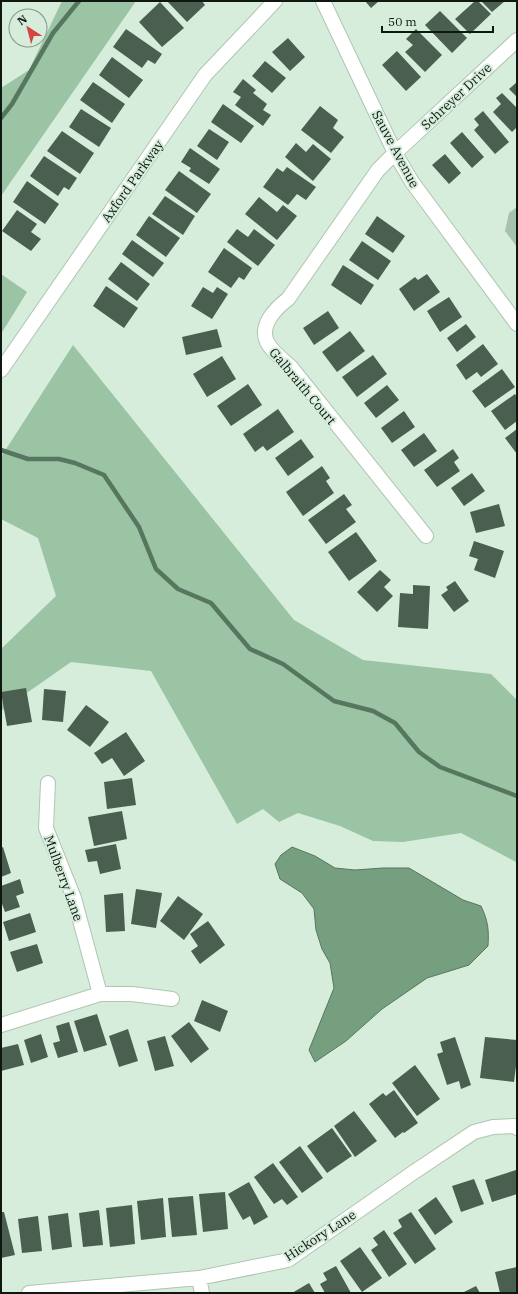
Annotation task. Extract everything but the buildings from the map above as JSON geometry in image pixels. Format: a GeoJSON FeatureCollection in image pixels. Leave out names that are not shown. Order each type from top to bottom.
{"type":"FeatureCollection","features":[{"type":"Feature","properties":{"kind":"street","name":"Axford Parkway"},"geometry":{"type":"LineString","coordinates":[[1,370],[205,75],[275,1]]}},
{"type":"Feature","properties":{"kind":"street","name":"Sauve Avenue"},"geometry":{"type":"LineString","coordinates":[[323,1],[395,152],[412,182],[517,324]]}},
{"type":"Feature","properties":{"kind":"street","name":"Schreyer Drive"},"geometry":{"type":"LineString","coordinates":[[395,152],[517,40]]}},
{"type":"Feature","properties":{"kind":"street","name":"Galbraith Court"},"geometry":{"type":"LineString","coordinates":[[395,152],[378,170],[288,299],[272,313],[266,330],[266,341],[273,351],[291,367],[426,536]]}},
{"type":"Feature","properties":{"kind":"street","name":"Mulberry Lane"},"geometry":{"type":"LineString","coordinates":[[48,784],[46,828],[74,898],[100,994]]}},
{"type":"Feature","properties":{"kind":"street"},"geometry":{"type":"LineString","coordinates":[[1,1026],[100,994],[132,994],[172,998]]}},
{"type":"Feature","properties":{"kind":"street","name":"Hickory Lane"},"geometry":{"type":"LineString","coordinates":[[29,1293],[199,1278],[288,1260],[474,1132],[492,1127],[514,1126],[517,1128]]}},
{"type":"Feature","properties":{"kind":"street"},"geometry":{"type":"LineString","coordinates":[[199,1278],[202,1293]]}},
{"type":"Feature","properties":{"kind":"shaded area"},"geometry":{"type":"Polygon","coordinates":[[[62,1],[136,1],[1,196],[1,88],[29,70],[40,48],[48,48],[48,30],[62,1]]]}},
{"type":"Feature","properties":{"kind":"shaded area"},"geometry":{"type":"Polygon","coordinates":[[[517,207],[517,247],[505,231],[509,213],[517,207]]]}},
{"type":"Feature","properties":{"kind":"shaded area"},"geometry":{"type":"Polygon","coordinates":[[[1,274],[27,292],[1,334],[1,274]]]}},
{"type":"Feature","properties":{"kind":"shaded area"},"geometry":{"type":"Polygon","coordinates":[[[73,345],[294,620],[363,660],[491,674],[517,700],[517,865],[516,862],[461,833],[403,842],[373,841],[340,826],[298,813],[279,822],[263,809],[237,824],[151,671],[71,662],[1,711],[1,649],[56,596],[38,538],[1,519],[1,457],[73,345]]]}},
{"type":"Feature","properties":{"kind":"shaded area"},"geometry":{"type":"Polygon","coordinates":[[[292,847],[315,856],[335,868],[355,870],[409,868],[463,900],[481,906],[488,925],[488,946],[469,965],[427,978],[382,1009],[346,1041],[315,1062],[309,1050],[334,988],[330,963],[322,949],[316,930],[314,909],[302,893],[280,879],[275,864],[281,855],[292,847]]]}},
{"type":"Feature","properties":{"kind":"waterway"},"geometry":{"type":"LineString","coordinates":[[1,118],[12,104],[53,33],[79,1]]}},
{"type":"Feature","properties":{"kind":"waterway"},"geometry":{"type":"LineString","coordinates":[[1,450],[28,459],[59,459],[75,463],[104,475],[139,527],[156,569],[178,589],[211,603],[250,649],[283,664],[334,701],[373,711],[395,723],[419,752],[440,767],[517,796]]}}]}
